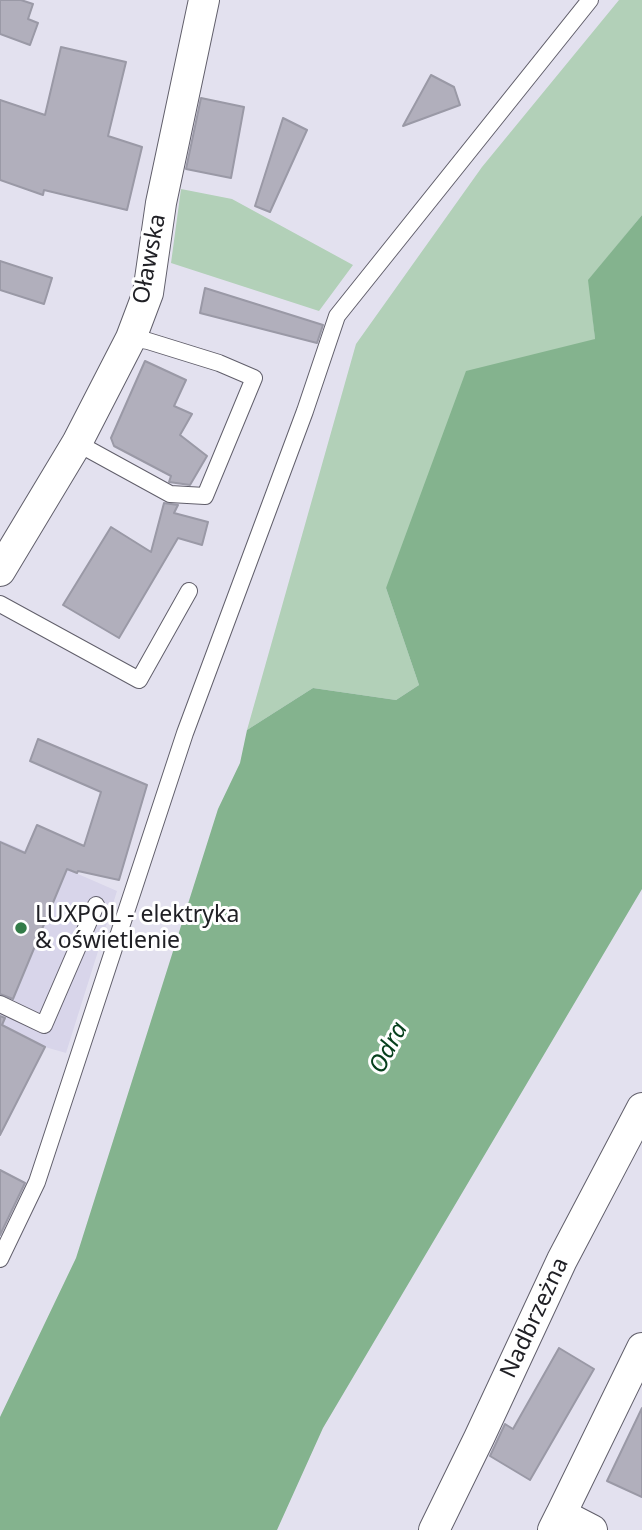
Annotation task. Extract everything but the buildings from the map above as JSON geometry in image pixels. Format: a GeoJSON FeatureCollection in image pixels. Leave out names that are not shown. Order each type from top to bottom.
{"type":"FeatureCollection","features":[{"type":"Feature","properties":{"kind":"street","name":"Oławska"},"geometry":{"type":"LineString","coordinates":[[0,571],[77,443],[131,338],[148,293],[161,203],[204,0]]}},
{"type":"Feature","properties":{"kind":"street","name":"Nadbrzeżna"},"geometry":{"type":"LineString","coordinates":[[434,1530],[562,1260],[642,1108]]}},
{"type":"Feature","properties":{"kind":"street"},"geometry":{"type":"LineString","coordinates":[[592,1530],[557,1522],[642,1348]]}},
{"type":"Feature","properties":{"kind":"lane"},"geometry":{"type":"LineString","coordinates":[[0,1259],[37,1182],[185,733],[305,411],[337,316],[590,0]]}},
{"type":"Feature","properties":{"kind":"lane"},"geometry":{"type":"LineString","coordinates":[[77,443],[170,494],[205,496],[254,378],[219,363],[131,338]]}},
{"type":"Feature","properties":{"kind":"lane"},"geometry":{"type":"LineString","coordinates":[[0,604],[139,680],[189,591]]}},
{"type":"Feature","properties":{"kind":"lane"},"geometry":{"type":"LineString","coordinates":[[0,1004],[44,1025],[96,905]]}},
{"type":"Feature","properties":{"kind":"shaded area"},"geometry":{"type":"Polygon","coordinates":[[[619,0],[642,0],[642,215],[589,280],[595,339],[386,588],[419,685],[396,700],[313,688],[247,730],[356,344],[482,167],[619,0]]]}},
{"type":"Feature","properties":{"kind":"shaded area"},"geometry":{"type":"Polygon","coordinates":[[[181,189],[232,199],[353,265],[319,311],[171,263],[181,189]]]}},
{"type":"Feature","properties":{"kind":"shaded area"},"geometry":{"type":"Polygon","coordinates":[[[0,840],[117,891],[66,1053],[45,1047],[0,1024],[0,840]]]}},
{"type":"Feature","properties":{"kind":"water","name":"Odra"},"geometry":{"type":"Polygon","coordinates":[[[642,215],[642,889],[323,1428],[277,1530],[0,1530],[0,1417],[76,1258],[218,809],[240,763],[247,730],[313,688],[396,700],[419,685],[386,588],[466,371],[595,339],[588,280],[642,215]]]}},
{"type":"Feature","properties":{"kind":"place","name":"LUXPOL - elektryka & oświetlenie"},"geometry":{"type":"Point","coordinates":[21,928]}}]}
